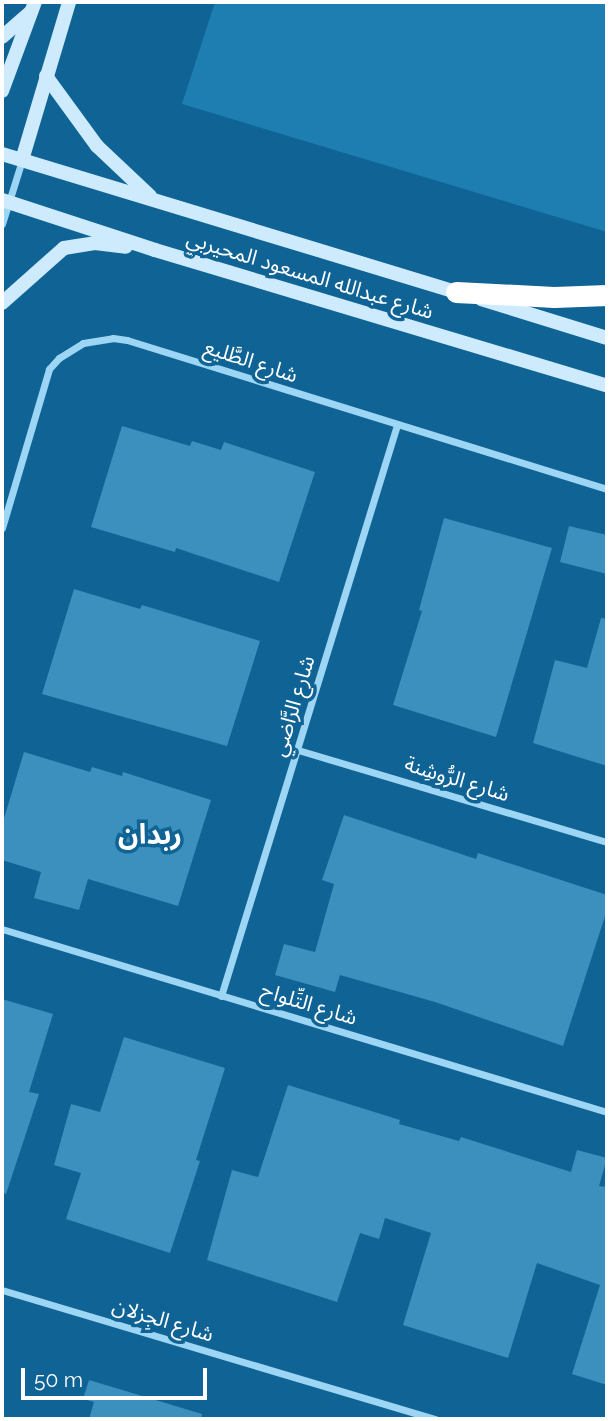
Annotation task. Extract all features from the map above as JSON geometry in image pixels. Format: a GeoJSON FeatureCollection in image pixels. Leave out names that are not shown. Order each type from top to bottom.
{"type":"FeatureCollection","features":[{"type":"Feature","properties":{"kind":"highway"},"geometry":{"type":"LineString","coordinates":[[456,292],[554,298],[607,295]]}},
{"type":"Feature","properties":{"kind":"street"},"geometry":{"type":"LineString","coordinates":[[2,223],[5,201],[22,160],[69,2]]}},
{"type":"Feature","properties":{"kind":"street"},"geometry":{"type":"LineString","coordinates":[[2,37],[34,7]]}},
{"type":"Feature","properties":{"kind":"street"},"geometry":{"type":"LineString","coordinates":[[2,91],[34,7]]}},
{"type":"Feature","properties":{"kind":"street"},"geometry":{"type":"LineString","coordinates":[[46,76],[97,146],[156,202]]}},
{"type":"Feature","properties":{"kind":"street","name":"شارع عبدالله المسعود المحيربي"},"geometry":{"type":"LineString","coordinates":[[2,154],[607,338]]}},
{"type":"Feature","properties":{"kind":"street","name":"شارع عبدالله المسعود المحيربي"},"geometry":{"type":"LineString","coordinates":[[5,201],[155,250],[607,386]]}},
{"type":"Feature","properties":{"kind":"street"},"geometry":{"type":"LineString","coordinates":[[2,303],[64,248],[95,243],[155,250]]}},
{"type":"Feature","properties":{"kind":"street","name":"شارع الطَّليع"},"geometry":{"type":"LineString","coordinates":[[2,528],[49,369],[64,354],[83,343],[113,338],[127,340],[607,489]]}},
{"type":"Feature","properties":{"kind":"street","name":"شارع الرَّاضي"},"geometry":{"type":"LineString","coordinates":[[221,996],[397,425]]}},
{"type":"Feature","properties":{"kind":"street","name":"شارع الرُّوشِنة"},"geometry":{"type":"LineString","coordinates":[[298,750],[607,842]]}},
{"type":"Feature","properties":{"kind":"street","name":"شارع التِّلواح"},"geometry":{"type":"LineString","coordinates":[[2,929],[607,1112]]}},
{"type":"Feature","properties":{"kind":"street","name":"شارع الجِزلان"},"geometry":{"type":"LineString","coordinates":[[2,1290],[435,1419]]}},
{"type":"Feature","properties":{"kind":"shaded area"},"geometry":{"type":"Polygon","coordinates":[[[215,2],[607,2],[607,232],[182,104],[215,2]]]}},
{"type":"Feature","properties":{"kind":"building"},"geometry":{"type":"Polygon","coordinates":[[[122,426],[190,446],[192,441],[221,450],[224,442],[315,472],[279,582],[176,548],[175,552],[91,527],[122,426]]]}},
{"type":"Feature","properties":{"kind":"building"},"geometry":{"type":"Polygon","coordinates":[[[444,518],[552,548],[496,737],[393,705],[422,611],[419,610],[444,518]]]}},
{"type":"Feature","properties":{"kind":"building"},"geometry":{"type":"Polygon","coordinates":[[[569,526],[607,535],[607,574],[560,562],[569,526]]]}},
{"type":"Feature","properties":{"kind":"building"},"geometry":{"type":"Polygon","coordinates":[[[74,589],[140,609],[142,605],[260,641],[227,746],[42,694],[74,589]]]}},
{"type":"Feature","properties":{"kind":"building"},"geometry":{"type":"Polygon","coordinates":[[[601,618],[607,619],[607,766],[533,743],[555,660],[587,668],[601,618]]]}},
{"type":"Feature","properties":{"kind":"building"},"geometry":{"type":"Polygon","coordinates":[[[24,752],[90,772],[92,767],[122,776],[123,772],[211,800],[178,906],[88,879],[79,910],[34,898],[41,872],[2,860],[2,825],[24,752]]]}},
{"type":"Feature","properties":{"kind":"building"},"geometry":{"type":"Polygon","coordinates":[[[344,815],[476,859],[478,853],[607,895],[607,910],[563,1046],[435,1002],[340,975],[335,992],[275,975],[284,944],[315,952],[334,884],[322,880],[344,815]]]}},
{"type":"Feature","properties":{"kind":"building"},"geometry":{"type":"Polygon","coordinates":[[[2,999],[53,1014],[29,1092],[39,1094],[6,1194],[2,1193],[2,999]]]}},
{"type":"Feature","properties":{"kind":"building"},"geometry":{"type":"Polygon","coordinates":[[[124,1037],[225,1068],[196,1160],[200,1161],[170,1253],[66,1219],[81,1173],[54,1165],[71,1104],[100,1112],[124,1037]]]}},
{"type":"Feature","properties":{"kind":"building"},"geometry":{"type":"Polygon","coordinates":[[[288,1085],[400,1120],[399,1124],[459,1141],[461,1137],[571,1172],[577,1150],[607,1158],[599,1186],[607,1187],[607,1385],[572,1374],[600,1285],[537,1263],[508,1358],[403,1325],[431,1233],[385,1218],[379,1239],[360,1233],[337,1302],[207,1260],[232,1170],[258,1177],[288,1085]]]}},
{"type":"Feature","properties":{"kind":"building"},"geometry":{"type":"Polygon","coordinates":[[[89,1380],[202,1414],[201,1419],[89,1419],[94,1402],[83,1399],[89,1380]]]}},
{"type":"Feature","properties":{"kind":"district","name":"ربدان"},"geometry":{"type":"Point","coordinates":[150,835]}}]}
